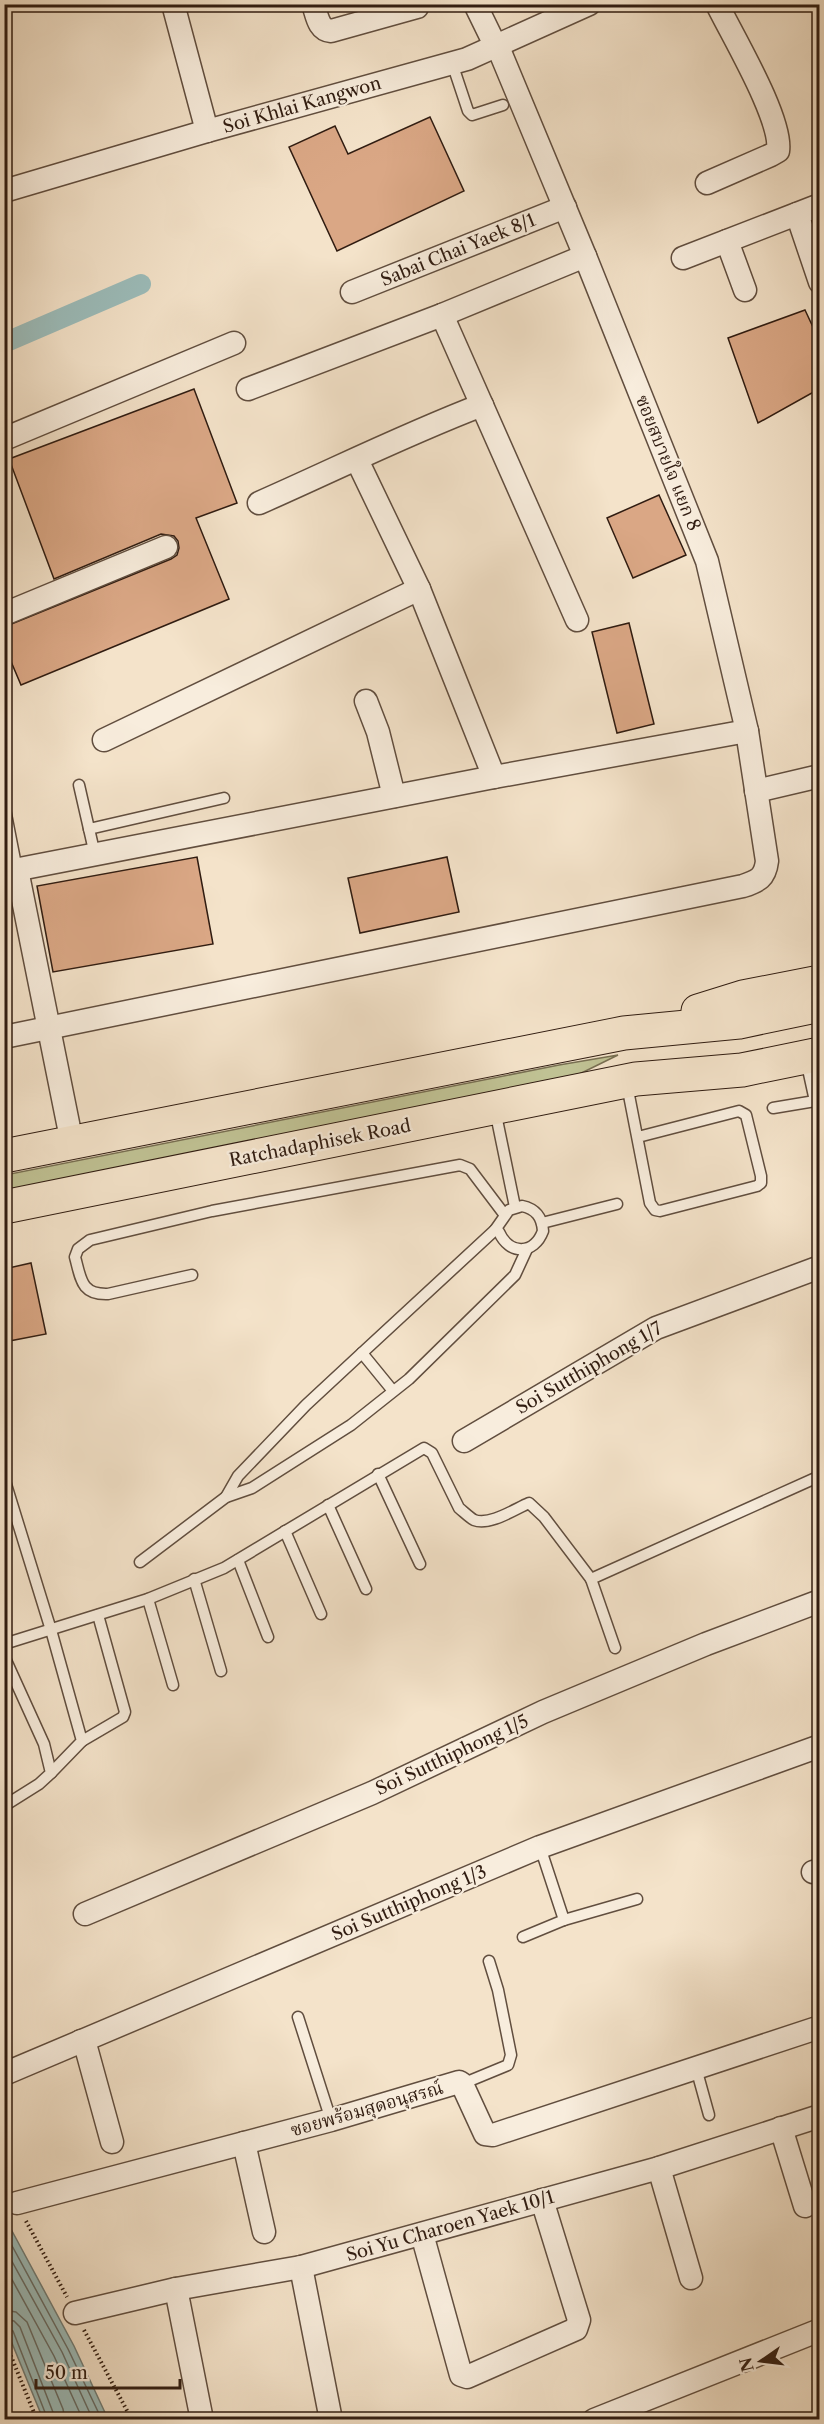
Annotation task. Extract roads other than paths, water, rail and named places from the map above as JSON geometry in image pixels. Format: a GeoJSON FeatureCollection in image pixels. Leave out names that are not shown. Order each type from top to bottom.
{"type":"FeatureCollection","features":[{"type":"Feature","properties":{"kind":"main road"},"geometry":{"type":"LineString","coordinates":[[4,1156],[624,1033],[743,997],[819,982]]}},
{"type":"Feature","properties":{"kind":"main road"},"geometry":{"type":"LineString","coordinates":[[624,1033],[739,1022],[819,1005]]}},
{"type":"Feature","properties":{"kind":"main road","name":"Ratchadaphisek Road"},"geometry":{"type":"LineString","coordinates":[[631,1080],[742,1040],[819,1025]]}},
{"type":"Feature","properties":{"kind":"main road","name":"Ratchadaphisek Road"},"geometry":{"type":"LineString","coordinates":[[4,1207],[631,1080],[742,1070],[812,1056]]}},
{"type":"Feature","properties":{"kind":"street"},"geometry":{"type":"LineString","coordinates":[[173,4],[207,131]]}},
{"type":"Feature","properties":{"kind":"street"},"geometry":{"type":"LineString","coordinates":[[313,4],[321,27],[331,31],[418,5]]}},
{"type":"Feature","properties":{"kind":"street","name":"ซอยสบายใจ แยก 8"},"geometry":{"type":"LineString","coordinates":[[49,1030],[307,974],[743,886],[758,882],[766,873],[767,861],[747,731],[707,561],[565,207],[497,47],[475,4]]}},
{"type":"Feature","properties":{"kind":"street","name":"Soi Khlai Kangwon"},"geometry":{"type":"LineString","coordinates":[[6,185],[452,63],[497,47],[589,4]]}},
{"type":"Feature","properties":{"kind":"street"},"geometry":{"type":"LineString","coordinates":[[706,183],[771,155],[777,150],[779,141],[765,100],[717,4]]}},
{"type":"Feature","properties":{"kind":"street"},"geometry":{"type":"LineString","coordinates":[[684,258],[819,205]]}},
{"type":"Feature","properties":{"kind":"street","name":"Sabai Chai Yaek 8/1"},"geometry":{"type":"LineString","coordinates":[[352,292],[565,207]]}},
{"type":"Feature","properties":{"kind":"street"},"geometry":{"type":"LineString","coordinates":[[797,214],[819,282]]}},
{"type":"Feature","properties":{"kind":"street"},"geometry":{"type":"LineString","coordinates":[[728,241],[745,290]]}},
{"type":"Feature","properties":{"kind":"street"},"geometry":{"type":"LineString","coordinates":[[248,389],[442,315],[585,256]]}},
{"type":"Feature","properties":{"kind":"street"},"geometry":{"type":"LineString","coordinates":[[442,315],[577,620]]}},
{"type":"Feature","properties":{"kind":"street"},"geometry":{"type":"LineString","coordinates":[[4,438],[234,343]]}},
{"type":"Feature","properties":{"kind":"street"},"geometry":{"type":"LineString","coordinates":[[259,502],[357,460],[412,433],[482,405]]}},
{"type":"Feature","properties":{"kind":"street"},"geometry":{"type":"LineString","coordinates":[[357,460],[418,589],[494,777]]}},
{"type":"Feature","properties":{"kind":"street"},"geometry":{"type":"LineString","coordinates":[[4,614],[166,547]]}},
{"type":"Feature","properties":{"kind":"street"},"geometry":{"type":"LineString","coordinates":[[104,740],[418,589]]}},
{"type":"Feature","properties":{"kind":"street"},"geometry":{"type":"LineString","coordinates":[[366,700],[378,732],[394,796]]}},
{"type":"Feature","properties":{"kind":"street"},"geometry":{"type":"LineString","coordinates":[[72,1143],[49,1030],[11,871],[394,796],[747,731]]}},
{"type":"Feature","properties":{"kind":"street"},"geometry":{"type":"LineString","coordinates":[[756,791],[819,776]]}},
{"type":"Feature","properties":{"kind":"street"},"geometry":{"type":"LineString","coordinates":[[4,1037],[49,1030]]}},
{"type":"Feature","properties":{"kind":"street","name":"Soi Sutthiphong 1/7"},"geometry":{"type":"LineString","coordinates":[[464,1441],[656,1328],[819,1267]]}},
{"type":"Feature","properties":{"kind":"street","name":"Soi Sutthiphong 1/5"},"geometry":{"type":"LineString","coordinates":[[85,1914],[372,1793],[564,1703],[706,1644],[819,1601]]}},
{"type":"Feature","properties":{"kind":"street","name":"Soi Sutthiphong 1/3"},"geometry":{"type":"LineString","coordinates":[[4,2074],[540,1847],[819,1746]]}},
{"type":"Feature","properties":{"kind":"street","name":"ซอยพร้อมสุดอนุสรณ์"},"geometry":{"type":"LineString","coordinates":[[17,2203],[331,2120],[459,2082],[485,2134],[493,2135],[819,2027]]}},
{"type":"Feature","properties":{"kind":"street"},"geometry":{"type":"LineString","coordinates":[[81,2041],[87,2051],[112,2142]]}},
{"type":"Feature","properties":{"kind":"street","name":"Soi Yu Charoen Yaek 10/1"},"geometry":{"type":"LineString","coordinates":[[75,2313],[176,2289],[301,2267],[659,2168],[819,2116]]}},
{"type":"Feature","properties":{"kind":"street"},"geometry":{"type":"LineString","coordinates":[[781,2128],[805,2206]]}},
{"type":"Feature","properties":{"kind":"street"},"geometry":{"type":"LineString","coordinates":[[244,2143],[264,2232]]}},
{"type":"Feature","properties":{"kind":"street"},"geometry":{"type":"LineString","coordinates":[[659,2168],[691,2278]]}},
{"type":"Feature","properties":{"kind":"street"},"geometry":{"type":"LineString","coordinates":[[422,2234],[460,2375],[467,2377],[576,2329],[579,2320],[542,2200]]}},
{"type":"Feature","properties":{"kind":"street"},"geometry":{"type":"LineString","coordinates":[[301,2267],[330,2420]]}},
{"type":"Feature","properties":{"kind":"street"},"geometry":{"type":"LineString","coordinates":[[176,2289],[202,2420]]}},
{"type":"Feature","properties":{"kind":"street"},"geometry":{"type":"LineString","coordinates":[[594,2420],[819,2330]]}},
{"type":"Feature","properties":{"kind":"lane"},"geometry":{"type":"LineString","coordinates":[[452,63],[468,111],[472,115],[503,105]]}},
{"type":"Feature","properties":{"kind":"lane"},"geometry":{"type":"LineString","coordinates":[[79,785],[95,855]]}},
{"type":"Feature","properties":{"kind":"lane"},"geometry":{"type":"LineString","coordinates":[[89,829],[224,798]]}},
{"type":"Feature","properties":{"kind":"lane"},"geometry":{"type":"LineString","coordinates":[[4,804],[11,871]]}},
{"type":"Feature","properties":{"kind":"lane"},"geometry":{"type":"LineString","coordinates":[[773,1108],[817,1101],[812,1056]]}},
{"type":"Feature","properties":{"kind":"lane"},"geometry":{"type":"LineString","coordinates":[[631,1080],[638,1137],[650,1203],[655,1210],[660,1211],[757,1186],[761,1183],[747,1115],[743,1113],[739,1112],[638,1137]]}},
{"type":"Feature","properties":{"kind":"lane"},"geometry":{"type":"LineString","coordinates":[[494,1108],[515,1207]]}},
{"type":"Feature","properties":{"kind":"lane"},"geometry":{"type":"LineString","coordinates":[[192,1275],[108,1294],[94,1295],[82,1282],[75,1257],[78,1249],[90,1240],[212,1211],[460,1165],[470,1169],[504,1214]]}},
{"type":"Feature","properties":{"kind":"lane"},"geometry":{"type":"LineString","coordinates":[[542,1222],[617,1204]]}},
{"type":"Feature","properties":{"kind":"lane"},"geometry":{"type":"LineString","coordinates":[[140,1562],[226,1497],[252,1488],[351,1425],[409,1379],[515,1275],[527,1249],[540,1239],[542,1222],[539,1216],[529,1208],[515,1207],[504,1214],[495,1230],[306,1405],[238,1476],[226,1497]]}},
{"type":"Feature","properties":{"kind":"lane"},"geometry":{"type":"LineString","coordinates":[[495,1230],[499,1232],[509,1247],[518,1250],[527,1249]]}},
{"type":"Feature","properties":{"kind":"lane"},"geometry":{"type":"LineString","coordinates":[[362,1353],[393,1391]]}},
{"type":"Feature","properties":{"kind":"lane"},"geometry":{"type":"LineString","coordinates":[[4,1644],[148,1599],[224,1568],[424,1448],[428,1449],[440,1467],[459,1508],[475,1520],[487,1521],[529,1503],[544,1517],[591,1580],[615,1647]]}},
{"type":"Feature","properties":{"kind":"lane"},"geometry":{"type":"LineString","coordinates":[[378,1474],[420,1564]]}},
{"type":"Feature","properties":{"kind":"lane"},"geometry":{"type":"LineString","coordinates":[[591,1580],[819,1476]]}},
{"type":"Feature","properties":{"kind":"lane"},"geometry":{"type":"LineString","coordinates":[[4,1478],[51,1629],[82,1741]]}},
{"type":"Feature","properties":{"kind":"lane"},"geometry":{"type":"LineString","coordinates":[[328,1505],[366,1589]]}},
{"type":"Feature","properties":{"kind":"lane"},"geometry":{"type":"LineString","coordinates":[[285,1531],[321,1614]]}},
{"type":"Feature","properties":{"kind":"lane"},"geometry":{"type":"LineString","coordinates":[[238,1560],[268,1637]]}},
{"type":"Feature","properties":{"kind":"lane"},"geometry":{"type":"LineString","coordinates":[[194,1579],[221,1671]]}},
{"type":"Feature","properties":{"kind":"lane"},"geometry":{"type":"LineString","coordinates":[[148,1599],[173,1685]]}},
{"type":"Feature","properties":{"kind":"lane"},"geometry":{"type":"LineString","coordinates":[[4,1806],[39,1784],[82,1741],[123,1717],[125,1712],[98,1615]]}},
{"type":"Feature","properties":{"kind":"lane"},"geometry":{"type":"LineString","coordinates":[[4,1656],[44,1744],[51,1773]]}},
{"type":"Feature","properties":{"kind":"lane"},"geometry":{"type":"LineString","coordinates":[[540,1847],[564,1920]]}},
{"type":"Feature","properties":{"kind":"lane"},"geometry":{"type":"LineString","coordinates":[[523,1937],[564,1920],[638,1899]]}},
{"type":"Feature","properties":{"kind":"lane"},"geometry":{"type":"LineString","coordinates":[[462,2084],[508,2065],[511,2055],[498,1990],[489,1961]]}},
{"type":"Feature","properties":{"kind":"lane"},"geometry":{"type":"LineString","coordinates":[[298,2017],[331,2120]]}},
{"type":"Feature","properties":{"kind":"lane"},"geometry":{"type":"LineString","coordinates":[[696,2068],[709,2115]]}},
{"type":"Feature","properties":{"kind":"water"},"geometry":{"type":"Polygon","coordinates":[[[5,2218],[74,2346],[108,2419],[43,2419],[5,2326],[5,2218]]]}},
{"type":"Feature","properties":{"kind":"waterway"},"geometry":{"type":"LineString","coordinates":[[4,343],[141,284]]}}]}
